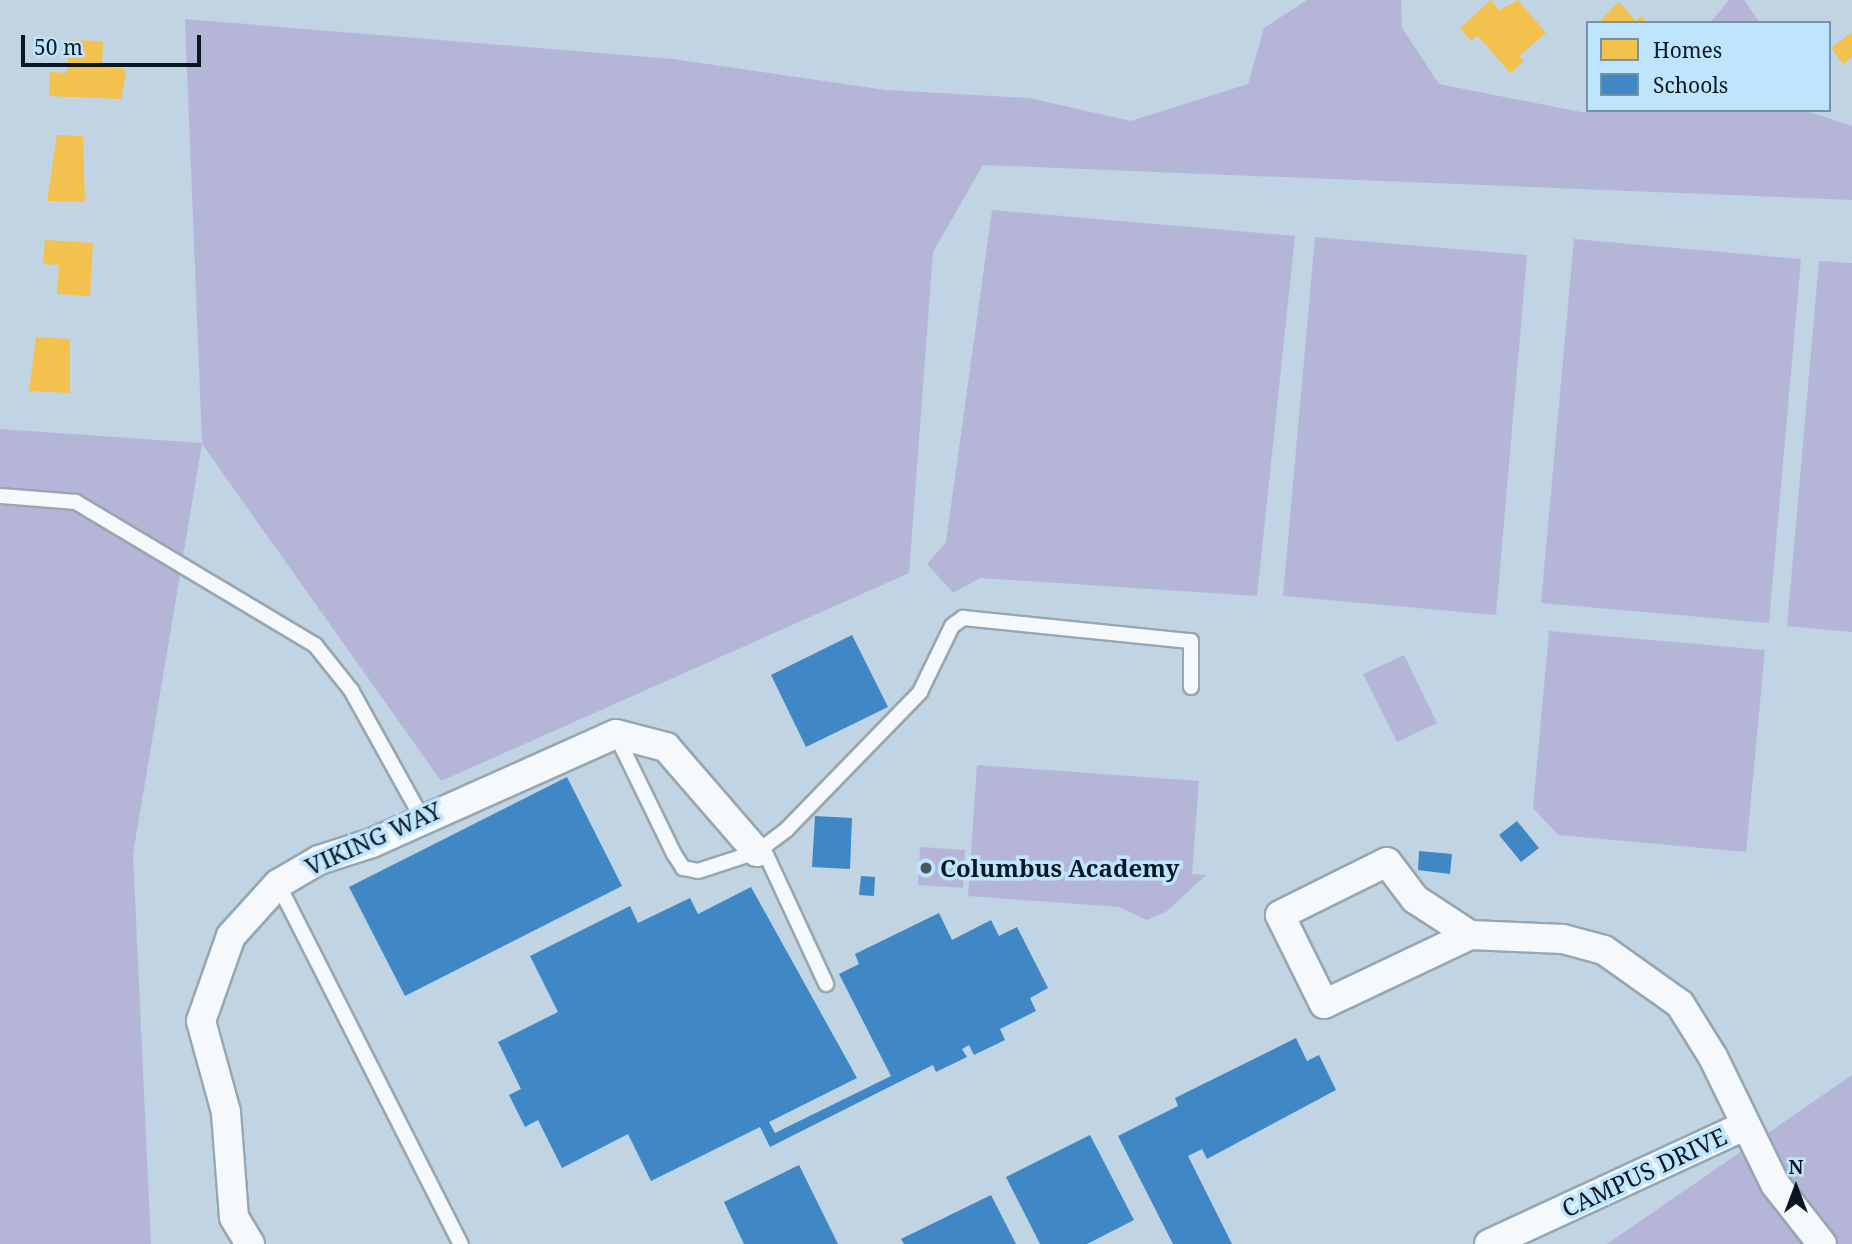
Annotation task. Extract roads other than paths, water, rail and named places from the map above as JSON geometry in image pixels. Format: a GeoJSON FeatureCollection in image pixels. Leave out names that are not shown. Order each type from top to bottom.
{"type":"FeatureCollection","features":[{"type":"Feature","properties":{"kind":"street","name":"VIKING WAY"},"geometry":{"type":"LineString","coordinates":[[250,1244],[234,1217],[226,1112],[201,1021],[230,936],[278,884],[319,860],[616,734]]}},
{"type":"Feature","properties":{"kind":"street"},"geometry":{"type":"LineString","coordinates":[[616,734],[666,747],[760,850]]}},
{"type":"Feature","properties":{"kind":"street"},"geometry":{"type":"LineString","coordinates":[[1470,935],[1415,899],[1387,862],[1280,915],[1324,1004],[1470,935],[1563,939],[1604,950],[1639,972],[1694,1023],[1746,1125]]}},
{"type":"Feature","properties":{"kind":"street","name":"CAMPUS DRIVE"},"geometry":{"type":"LineString","coordinates":[[1489,1244],[1746,1125],[1791,1211],[1822,1244]]}},
{"type":"Feature","properties":{"kind":"lane"},"geometry":{"type":"LineString","coordinates":[[0,496],[76,502],[315,645],[351,690],[422,818]]}},
{"type":"Feature","properties":{"kind":"lane"},"geometry":{"type":"LineString","coordinates":[[616,734],[683,868],[698,871],[760,850],[920,692],[952,626],[963,618],[1191,641],[1191,687]]}},
{"type":"Feature","properties":{"kind":"lane"},"geometry":{"type":"LineString","coordinates":[[760,850],[826,984]]}},
{"type":"Feature","properties":{"kind":"lane"},"geometry":{"type":"LineString","coordinates":[[278,884],[461,1244]]}},
{"type":"Feature","properties":{"kind":"place","name":"Columbus Academy"},"geometry":{"type":"Point","coordinates":[926,868]}}]}
